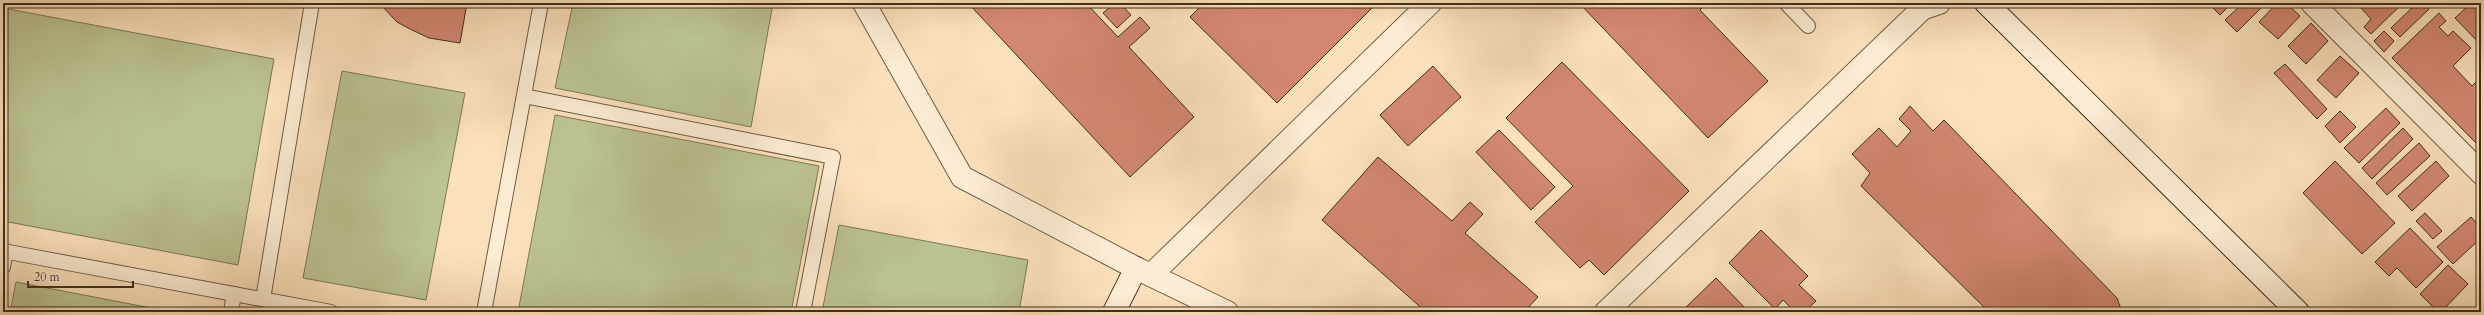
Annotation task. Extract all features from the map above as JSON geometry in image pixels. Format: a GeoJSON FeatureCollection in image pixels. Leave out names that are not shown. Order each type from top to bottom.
{"type":"FeatureCollection","features":[{"type":"Feature","properties":{"kind":"street"},"geometry":{"type":"LineString","coordinates":[[864,3],[962,177],[1143,272],[1227,312]]}},
{"type":"Feature","properties":{"kind":"street"},"geometry":{"type":"LineString","coordinates":[[1114,312],[1143,272],[1430,3]]}},
{"type":"Feature","properties":{"kind":"street"},"geometry":{"type":"LineString","coordinates":[[1606,312],[1922,9],[1938,3]]}},
{"type":"Feature","properties":{"kind":"street"},"geometry":{"type":"LineString","coordinates":[[1986,3],[2298,312]]}},
{"type":"Feature","properties":{"kind":"street"},"geometry":{"type":"LineString","coordinates":[[2312,3],[2481,173]]}},
{"type":"Feature","properties":{"kind":"lane"},"geometry":{"type":"LineString","coordinates":[[263,299],[312,3]]}},
{"type":"Feature","properties":{"kind":"lane"},"geometry":{"type":"LineString","coordinates":[[484,312],[541,3]]}},
{"type":"Feature","properties":{"kind":"lane"},"geometry":{"type":"LineString","coordinates":[[1786,3],[1808,26]]}},
{"type":"Feature","properties":{"kind":"lane"},"geometry":{"type":"LineString","coordinates":[[524,96],[833,158],[803,312]]}},
{"type":"Feature","properties":{"kind":"lane"},"geometry":{"type":"LineString","coordinates":[[3,267],[4,251],[331,312]]}},
{"type":"Feature","properties":{"kind":"lane"},"geometry":{"type":"LineString","coordinates":[[231,312],[234,294]]}},
{"type":"Feature","properties":{"kind":"green space"},"geometry":{"type":"Polygon","coordinates":[[[573,3],[773,3],[751,127],[555,88],[573,3]]]}},
{"type":"Feature","properties":{"kind":"green space"},"geometry":{"type":"Polygon","coordinates":[[[3,8],[274,59],[238,265],[3,221],[3,8]]]}},
{"type":"Feature","properties":{"kind":"green space"},"geometry":{"type":"Polygon","coordinates":[[[342,71],[465,93],[426,300],[303,278],[342,71]]]}},
{"type":"Feature","properties":{"kind":"green space"},"geometry":{"type":"Polygon","coordinates":[[[555,115],[819,166],[791,312],[518,312],[555,115]]]}},
{"type":"Feature","properties":{"kind":"green space"},"geometry":{"type":"Polygon","coordinates":[[[839,225],[1028,260],[1019,312],[822,312],[839,225]]]}},
{"type":"Feature","properties":{"kind":"green space"},"geometry":{"type":"Polygon","coordinates":[[[16,282],[172,312],[10,312],[16,282]]]}},
{"type":"Feature","properties":{"kind":"building"},"geometry":{"type":"Polygon","coordinates":[[[379,3],[467,3],[460,43],[429,38],[410,29],[397,22],[379,3]]]}},
{"type":"Feature","properties":{"kind":"building"},"geometry":{"type":"Polygon","coordinates":[[[968,3],[1086,3],[1118,37],[1140,17],[1150,28],[1129,47],[1194,117],[1130,177],[968,3]]]}},
{"type":"Feature","properties":{"kind":"building"},"geometry":{"type":"Polygon","coordinates":[[[1115,3],[1120,3],[1131,15],[1117,28],[1103,13],[1115,3]]]}},
{"type":"Feature","properties":{"kind":"building"},"geometry":{"type":"Polygon","coordinates":[[[1204,3],[1377,3],[1277,103],[1190,17],[1204,3]]]}},
{"type":"Feature","properties":{"kind":"building"},"geometry":{"type":"Polygon","coordinates":[[[1579,3],[1707,3],[1700,10],[1768,81],[1708,138],[1579,3]]]}},
{"type":"Feature","properties":{"kind":"building"},"geometry":{"type":"Polygon","coordinates":[[[2213,3],[2232,3],[2220,15],[2211,6],[2213,3]]]}},
{"type":"Feature","properties":{"kind":"building"},"geometry":{"type":"Polygon","coordinates":[[[2243,3],[2266,3],[2237,32],[2225,20],[2243,3]]]}},
{"type":"Feature","properties":{"kind":"building"},"geometry":{"type":"Polygon","coordinates":[[[2277,3],[2286,3],[2300,16],[2278,39],[2259,22],[2277,3]]]}},
{"type":"Feature","properties":{"kind":"building"},"geometry":{"type":"Polygon","coordinates":[[[2363,3],[2403,3],[2371,34],[2364,27],[2371,19],[2360,7],[2363,3]]]}},
{"type":"Feature","properties":{"kind":"building"},"geometry":{"type":"Polygon","coordinates":[[[2417,3],[2423,3],[2429,9],[2400,37],[2391,28],[2417,3]]]}},
{"type":"Feature","properties":{"kind":"building"},"geometry":{"type":"Polygon","coordinates":[[[2464,3],[2481,3],[2481,45],[2455,18],[2468,6],[2464,3]]]}},
{"type":"Feature","properties":{"kind":"building"},"geometry":{"type":"Polygon","coordinates":[[[2439,13],[2446,21],[2439,27],[2448,36],[2453,31],[2471,48],[2453,66],[2472,86],[2481,77],[2481,148],[2392,58],[2439,13]]]}},
{"type":"Feature","properties":{"kind":"building"},"geometry":{"type":"Polygon","coordinates":[[[2311,23],[2328,41],[2306,64],[2288,46],[2311,23]]]}},
{"type":"Feature","properties":{"kind":"building"},"geometry":{"type":"Polygon","coordinates":[[[2384,31],[2394,41],[2384,52],[2374,41],[2384,31]]]}},
{"type":"Feature","properties":{"kind":"building"},"geometry":{"type":"Polygon","coordinates":[[[2340,56],[2359,73],[2336,98],[2317,80],[2340,56]]]}},
{"type":"Feature","properties":{"kind":"building"},"geometry":{"type":"Polygon","coordinates":[[[1562,62],[1689,191],[1604,275],[1589,260],[1580,268],[1535,222],[1573,186],[1506,118],[1562,62]]]}},
{"type":"Feature","properties":{"kind":"building"},"geometry":{"type":"Polygon","coordinates":[[[2285,64],[2327,109],[2317,119],[2274,73],[2285,64]]]}},
{"type":"Feature","properties":{"kind":"building"},"geometry":{"type":"Polygon","coordinates":[[[1433,66],[1461,97],[1408,146],[1380,115],[1433,66]]]}},
{"type":"Feature","properties":{"kind":"building"},"geometry":{"type":"Polygon","coordinates":[[[1910,106],[1933,131],[1944,120],[2117,298],[2122,312],[1989,312],[1861,186],[1870,173],[1852,154],[1879,128],[1897,147],[1911,131],[1899,119],[1910,106]]]}},
{"type":"Feature","properties":{"kind":"building"},"geometry":{"type":"Polygon","coordinates":[[[2386,108],[2400,123],[2359,163],[2344,148],[2386,108]]]}},
{"type":"Feature","properties":{"kind":"building"},"geometry":{"type":"Polygon","coordinates":[[[2340,111],[2356,127],[2340,143],[2325,126],[2340,111]]]}},
{"type":"Feature","properties":{"kind":"building"},"geometry":{"type":"Polygon","coordinates":[[[2403,128],[2413,139],[2372,179],[2362,168],[2403,128]]]}},
{"type":"Feature","properties":{"kind":"building"},"geometry":{"type":"Polygon","coordinates":[[[1499,130],[1555,187],[1531,210],[1476,152],[1499,130]]]}},
{"type":"Feature","properties":{"kind":"building"},"geometry":{"type":"Polygon","coordinates":[[[2419,143],[2430,156],[2387,195],[2376,183],[2419,143]]]}},
{"type":"Feature","properties":{"kind":"building"},"geometry":{"type":"Polygon","coordinates":[[[1378,157],[1452,221],[1470,202],[1483,214],[1465,233],[1538,297],[1524,312],[1426,312],[1322,220],[1378,157]]]}},
{"type":"Feature","properties":{"kind":"building"},"geometry":{"type":"Polygon","coordinates":[[[2335,161],[2395,223],[2362,254],[2303,193],[2335,161]]]}},
{"type":"Feature","properties":{"kind":"building"},"geometry":{"type":"Polygon","coordinates":[[[2436,161],[2449,176],[2412,211],[2398,196],[2436,161]]]}},
{"type":"Feature","properties":{"kind":"building"},"geometry":{"type":"Polygon","coordinates":[[[2425,213],[2442,231],[2433,239],[2416,221],[2425,213]]]}},
{"type":"Feature","properties":{"kind":"building"},"geometry":{"type":"Polygon","coordinates":[[[2471,217],[2481,228],[2481,238],[2453,264],[2437,247],[2471,217]]]}},
{"type":"Feature","properties":{"kind":"building"},"geometry":{"type":"Polygon","coordinates":[[[2410,228],[2443,262],[2416,288],[2397,268],[2389,276],[2375,262],[2410,228]]]}},
{"type":"Feature","properties":{"kind":"building"},"geometry":{"type":"Polygon","coordinates":[[[1761,230],[1808,276],[1799,285],[1816,301],[1804,312],[1795,312],[1783,300],[1775,309],[1729,263],[1761,230]]]}},
{"type":"Feature","properties":{"kind":"building"},"geometry":{"type":"Polygon","coordinates":[[[2448,265],[2468,284],[2441,312],[2438,312],[2420,294],[2448,265]]]}},
{"type":"Feature","properties":{"kind":"building"},"geometry":{"type":"Polygon","coordinates":[[[1716,278],[1749,312],[1681,312],[1716,278]]]}}]}
